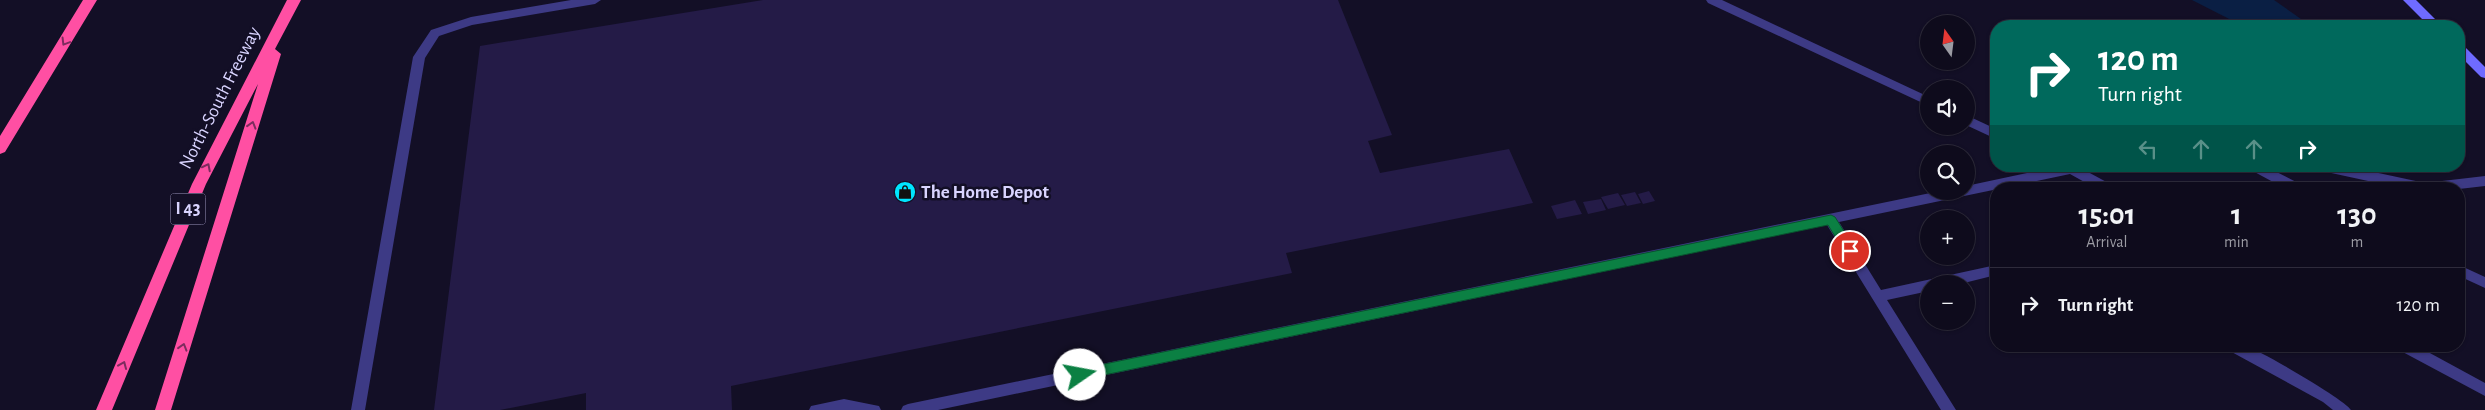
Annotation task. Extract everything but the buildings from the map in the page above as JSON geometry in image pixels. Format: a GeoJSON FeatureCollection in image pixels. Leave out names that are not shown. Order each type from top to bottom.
{"type":"FeatureCollection","features":[{"type":"Feature","properties":{"kind":"highway"},"geometry":{"type":"LineString","coordinates":[[0,148],[90,0]]}},
{"type":"Feature","properties":{"kind":"highway","name":"North-South Freeway"},"geometry":{"type":"LineString","coordinates":[[104,410],[199,184],[294,0]]}},
{"type":"Feature","properties":{"kind":"highway"},"geometry":{"type":"LineString","coordinates":[[163,410],[286,14]]}},
{"type":"Feature","properties":{"kind":"main road"},"geometry":{"type":"LineString","coordinates":[[2409,0],[2430,20]]}},
{"type":"Feature","properties":{"kind":"main road"},"geometry":{"type":"LineString","coordinates":[[2465,54],[2485,74]]}},
{"type":"Feature","properties":{"kind":"lane"},"geometry":{"type":"LineString","coordinates":[[358,410],[419,57],[435,33],[471,20],[596,0]]}},
{"type":"Feature","properties":{"kind":"lane"},"geometry":{"type":"LineString","coordinates":[[1712,0],[1920,98]]}},
{"type":"Feature","properties":{"kind":"lane"},"geometry":{"type":"LineString","coordinates":[[1975,124],[1990,131]]}},
{"type":"Feature","properties":{"kind":"lane"},"geometry":{"type":"LineString","coordinates":[[2004,182],[2047,172]]}},
{"type":"Feature","properties":{"kind":"lane"},"geometry":{"type":"LineString","coordinates":[[2077,172],[2095,182]]}},
{"type":"Feature","properties":{"kind":"lane"},"geometry":{"type":"LineString","coordinates":[[2265,172],[2284,182]]}},
{"type":"Feature","properties":{"kind":"lane"},"geometry":{"type":"LineString","coordinates":[[2350,172],[2397,182]]}},
{"type":"Feature","properties":{"kind":"lane"},"geometry":{"type":"LineString","coordinates":[[2465,183],[2485,181]]}},
{"type":"Feature","properties":{"kind":"lane"},"geometry":{"type":"LineString","coordinates":[[1975,189],[1990,185]]}},
{"type":"Feature","properties":{"kind":"lane"},"geometry":{"type":"LineString","coordinates":[[908,410],[1924,200]]}},
{"type":"Feature","properties":{"kind":"lane"},"geometry":{"type":"LineString","coordinates":[[1831,220],[1948,410]]}},
{"type":"Feature","properties":{"kind":"lane"},"geometry":{"type":"LineString","coordinates":[[1974,275],[1990,271]]}},
{"type":"Feature","properties":{"kind":"lane"},"geometry":{"type":"LineString","coordinates":[[2465,273],[2485,283]]}},
{"type":"Feature","properties":{"kind":"lane"},"geometry":{"type":"LineString","coordinates":[[1878,296],[1920,287]]}},
{"type":"Feature","properties":{"kind":"lane"},"geometry":{"type":"LineString","coordinates":[[2244,352],[2328,398],[2344,410]]}},
{"type":"Feature","properties":{"kind":"lane"},"geometry":{"type":"LineString","coordinates":[[2415,352],[2485,390]]}},
{"type":"Feature","properties":{"kind":"lane"},"geometry":{"type":"LineString","coordinates":[[816,410],[844,405],[874,410]]}},
{"type":"Feature","properties":{"kind":"water"},"geometry":{"type":"Polygon","coordinates":[[[2192,0],[2274,0],[2302,20],[2231,20],[2192,0]]]}},
{"type":"Feature","properties":{"kind":"place","name":"The Home Depot"},"geometry":{"type":"Point","coordinates":[905,192]}},
{"type":"Feature","properties":{"kind":"route"},"geometry":{"type":"LineString","coordinates":[[1080,375],[1831,220],[1850,251]]}}]}
